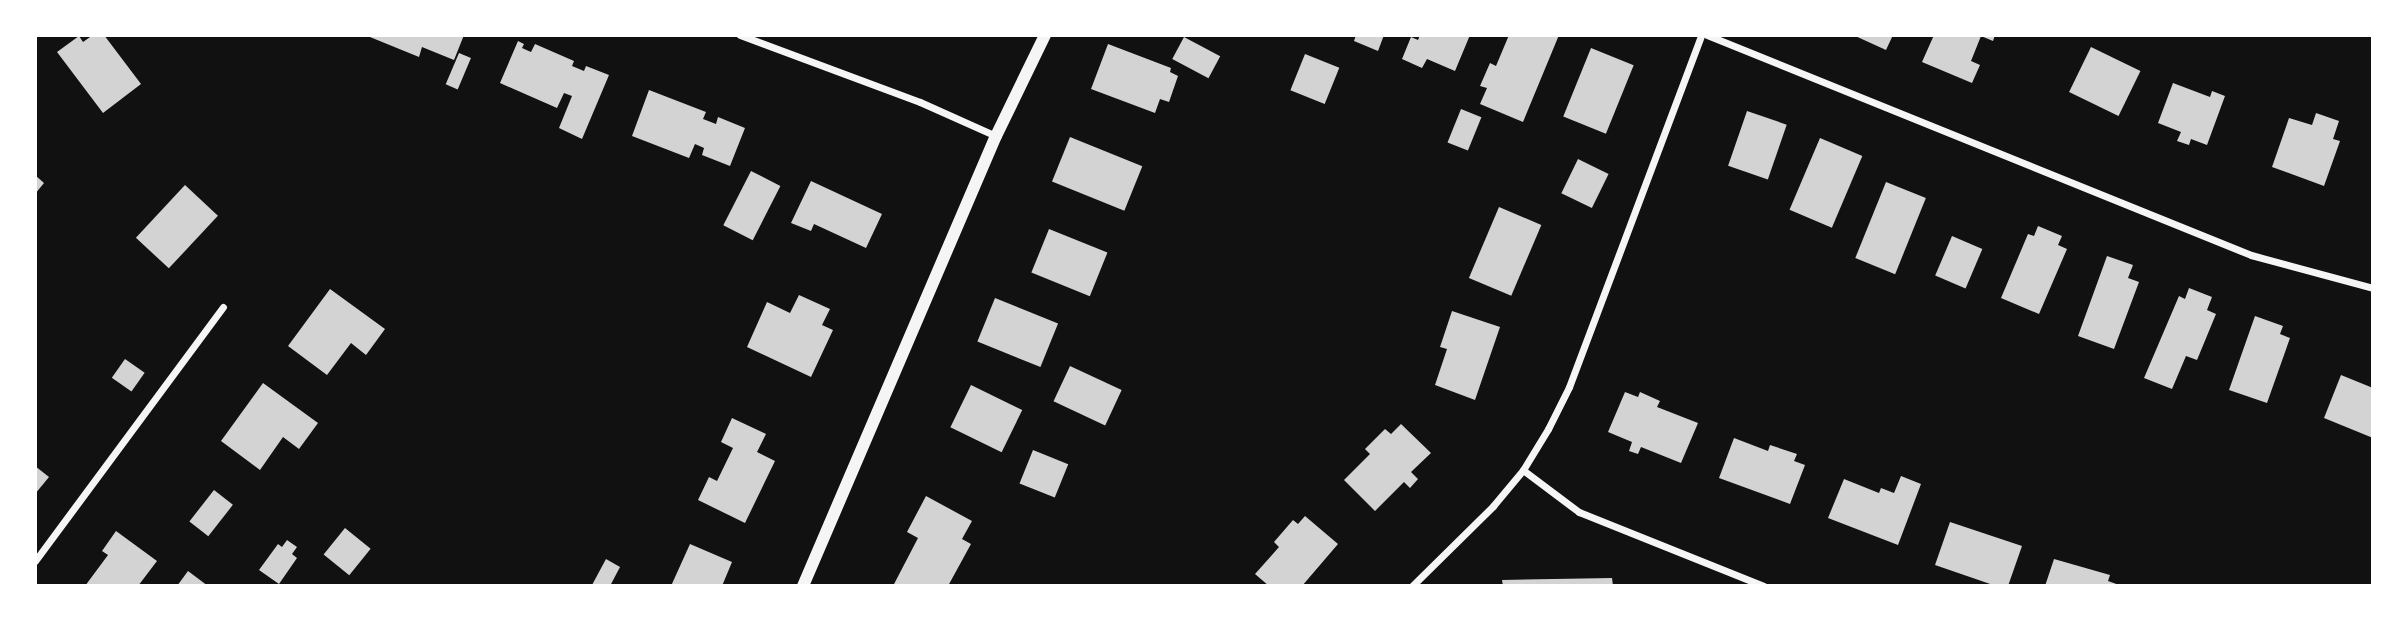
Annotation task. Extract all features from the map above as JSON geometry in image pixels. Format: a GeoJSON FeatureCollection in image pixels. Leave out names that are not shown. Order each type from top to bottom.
{"type":"FeatureCollection","features":[{"type":"Feature","properties":{"kind":"street"},"geometry":{"type":"LineString","coordinates":[[740,35],[920,102],[996,136]]}},
{"type":"Feature","properties":{"kind":"street"},"geometry":{"type":"LineString","coordinates":[[803,586],[996,136],[1045,35]]}},
{"type":"Feature","properties":{"kind":"street"},"geometry":{"type":"LineString","coordinates":[[1412,586],[1493,506],[1523,470],[1569,387],[1701,35]]}},
{"type":"Feature","properties":{"kind":"street"},"geometry":{"type":"LineString","coordinates":[[1707,35],[2251,255],[2373,288]]}},
{"type":"Feature","properties":{"kind":"street"},"geometry":{"type":"LineString","coordinates":[[35,561],[223,307]]}},
{"type":"Feature","properties":{"kind":"street"},"geometry":{"type":"LineString","coordinates":[[1523,470],[1549,493],[1579,512],[1764,586]]}},
{"type":"Feature","properties":{"kind":"building"},"geometry":{"type":"Polygon","coordinates":[[[93,35],[104,35],[141,84],[103,113],[57,52],[79,36],[83,42],[93,35]]]}},
{"type":"Feature","properties":{"kind":"building"},"geometry":{"type":"Polygon","coordinates":[[[365,35],[464,35],[454,60],[422,47],[419,57],[365,35]]]}},
{"type":"Feature","properties":{"kind":"building"},"geometry":{"type":"Polygon","coordinates":[[[1356,35],[1384,35],[1378,51],[1354,41],[1356,35]]]}},
{"type":"Feature","properties":{"kind":"building"},"geometry":{"type":"Polygon","coordinates":[[[1420,35],[1470,35],[1455,71],[1427,59],[1422,68],[1402,59],[1411,37],[1418,40],[1420,35]]]}},
{"type":"Feature","properties":{"kind":"building"},"geometry":{"type":"Polygon","coordinates":[[[1509,35],[1559,35],[1523,122],[1480,104],[1487,88],[1480,86],[1490,63],[1496,66],[1509,35]]]}},
{"type":"Feature","properties":{"kind":"building"},"geometry":{"type":"Polygon","coordinates":[[[1853,35],[1893,35],[1886,50],[1853,35]]]}},
{"type":"Feature","properties":{"kind":"building"},"geometry":{"type":"Polygon","coordinates":[[[1934,35],[1995,35],[1993,41],[1981,36],[1971,61],[1980,65],[1972,83],[1922,62],[1934,35]]]}},
{"type":"Feature","properties":{"kind":"building"},"geometry":{"type":"Polygon","coordinates":[[[1184,37],[1220,56],[1208,78],[1172,59],[1184,37]]]}},
{"type":"Feature","properties":{"kind":"building"},"geometry":{"type":"Polygon","coordinates":[[[518,41],[524,44],[522,48],[531,52],[535,44],[574,61],[572,66],[584,71],[586,66],[609,75],[582,139],[559,128],[572,96],[564,93],[557,108],[500,83],[518,41]]]}},
{"type":"Feature","properties":{"kind":"building"},"geometry":{"type":"Polygon","coordinates":[[[1108,44],[1171,68],[1170,72],[1178,76],[1169,102],[1160,99],[1155,113],[1091,89],[1108,44]]]}},
{"type":"Feature","properties":{"kind":"building"},"geometry":{"type":"Polygon","coordinates":[[[2091,47],[2140,71],[2119,116],[2069,92],[2091,47]]]}},
{"type":"Feature","properties":{"kind":"building"},"geometry":{"type":"Polygon","coordinates":[[[1591,48],[1634,65],[1606,134],[1563,117],[1591,48]]]}},
{"type":"Feature","properties":{"kind":"building"},"geometry":{"type":"Polygon","coordinates":[[[459,53],[471,58],[458,89],[446,84],[459,53]]]}},
{"type":"Feature","properties":{"kind":"building"},"geometry":{"type":"Polygon","coordinates":[[[1305,54],[1339,68],[1325,104],[1290,90],[1305,54]]]}},
{"type":"Feature","properties":{"kind":"building"},"geometry":{"type":"Polygon","coordinates":[[[2173,83],[2210,97],[2212,91],[2225,96],[2207,145],[2191,139],[2189,145],[2177,141],[2181,132],[2158,123],[2173,83]]]}},
{"type":"Feature","properties":{"kind":"building"},"geometry":{"type":"Polygon","coordinates":[[[649,90],[706,112],[703,119],[716,124],[718,117],[745,128],[730,166],[702,155],[704,148],[695,144],[689,158],[632,136],[649,90]]]}},
{"type":"Feature","properties":{"kind":"building"},"geometry":{"type":"Polygon","coordinates":[[[1461,109],[1481,117],[1468,151],[1448,142],[1461,109]]]}},
{"type":"Feature","properties":{"kind":"building"},"geometry":{"type":"Polygon","coordinates":[[[1747,111],[1787,125],[1768,180],[1728,166],[1747,111]]]}},
{"type":"Feature","properties":{"kind":"building"},"geometry":{"type":"Polygon","coordinates":[[[2316,113],[2339,121],[2333,139],[2340,141],[2324,186],[2272,167],[2289,118],[2312,125],[2316,113]]]}},
{"type":"Feature","properties":{"kind":"building"},"geometry":{"type":"Polygon","coordinates":[[[1070,137],[1142,166],[1124,211],[1052,182],[1070,137]]]}},
{"type":"Feature","properties":{"kind":"building"},"geometry":{"type":"Polygon","coordinates":[[[1820,138],[1862,156],[1832,228],[1790,210],[1820,138]]]}},
{"type":"Feature","properties":{"kind":"building"},"geometry":{"type":"Polygon","coordinates":[[[1578,159],[1609,174],[1592,208],[1561,193],[1578,159]]]}},
{"type":"Feature","properties":{"kind":"building"},"geometry":{"type":"Polygon","coordinates":[[[751,171],[780,186],[753,240],[723,225],[751,171]]]}},
{"type":"Feature","properties":{"kind":"building"},"geometry":{"type":"Polygon","coordinates":[[[35,175],[44,183],[35,194],[35,175]]]}},
{"type":"Feature","properties":{"kind":"building"},"geometry":{"type":"Polygon","coordinates":[[[811,181],[882,214],[866,248],[814,224],[811,231],[791,223],[811,181]]]}},
{"type":"Feature","properties":{"kind":"building"},"geometry":{"type":"Polygon","coordinates":[[[1886,182],[1926,198],[1895,274],[1855,258],[1886,182]]]}},
{"type":"Feature","properties":{"kind":"building"},"geometry":{"type":"Polygon","coordinates":[[[185,185],[218,216],[169,268],[136,238],[185,185]]]}},
{"type":"Feature","properties":{"kind":"building"},"geometry":{"type":"Polygon","coordinates":[[[1499,207],[1541,225],[1511,296],[1469,278],[1499,207]]]}},
{"type":"Feature","properties":{"kind":"building"},"geometry":{"type":"Polygon","coordinates":[[[2038,226],[2062,236],[2058,245],[2067,249],[2039,314],[2001,298],[2028,234],[2034,236],[2038,226]]]}},
{"type":"Feature","properties":{"kind":"building"},"geometry":{"type":"Polygon","coordinates":[[[1049,229],[1107,253],[1090,296],[1031,273],[1049,229]]]}},
{"type":"Feature","properties":{"kind":"building"},"geometry":{"type":"Polygon","coordinates":[[[1952,236],[1982,249],[1966,288],[1935,276],[1952,236]]]}},
{"type":"Feature","properties":{"kind":"building"},"geometry":{"type":"Polygon","coordinates":[[[2107,256],[2133,265],[2128,278],[2139,282],[2114,349],[2078,336],[2107,256]]]}},
{"type":"Feature","properties":{"kind":"building"},"geometry":{"type":"Polygon","coordinates":[[[2189,288],[2212,297],[2207,310],[2216,314],[2197,360],[2186,356],[2172,389],[2144,378],[2179,296],[2185,299],[2189,288]]]}},
{"type":"Feature","properties":{"kind":"building"},"geometry":{"type":"Polygon","coordinates":[[[330,289],[385,329],[366,355],[351,343],[327,375],[288,346],[330,289]]]}},
{"type":"Feature","properties":{"kind":"building"},"geometry":{"type":"Polygon","coordinates":[[[799,295],[830,309],[822,325],[833,330],[811,377],[747,347],[767,302],[790,313],[799,295]]]}},
{"type":"Feature","properties":{"kind":"building"},"geometry":{"type":"Polygon","coordinates":[[[995,298],[1058,323],[1040,367],[977,342],[995,298]]]}},
{"type":"Feature","properties":{"kind":"building"},"geometry":{"type":"Polygon","coordinates":[[[1452,311],[1500,327],[1475,400],[1435,385],[1447,349],[1440,347],[1452,311]]]}},
{"type":"Feature","properties":{"kind":"building"},"geometry":{"type":"Polygon","coordinates":[[[2255,316],[2283,326],[2280,334],[2290,338],[2267,403],[2229,390],[2255,316]]]}},
{"type":"Feature","properties":{"kind":"building"},"geometry":{"type":"Polygon","coordinates":[[[125,359],[145,373],[131,392],[112,378],[125,359]]]}},
{"type":"Feature","properties":{"kind":"building"},"geometry":{"type":"Polygon","coordinates":[[[1070,366],[1122,390],[1105,425],[1054,401],[1070,366]]]}},
{"type":"Feature","properties":{"kind":"building"},"geometry":{"type":"Polygon","coordinates":[[[2341,375],[2373,388],[2373,438],[2324,418],[2341,375]]]}},
{"type":"Feature","properties":{"kind":"building"},"geometry":{"type":"Polygon","coordinates":[[[263,383],[318,423],[299,449],[283,437],[260,470],[221,441],[263,383]]]}},
{"type":"Feature","properties":{"kind":"building"},"geometry":{"type":"Polygon","coordinates":[[[971,385],[1022,410],[1002,452],[950,427],[971,385]]]}},
{"type":"Feature","properties":{"kind":"building"},"geometry":{"type":"Polygon","coordinates":[[[1625,392],[1638,397],[1640,392],[1660,401],[1657,407],[1698,423],[1681,463],[1641,447],[1638,454],[1629,451],[1632,442],[1608,432],[1625,392]]]}},
{"type":"Feature","properties":{"kind":"building"},"geometry":{"type":"Polygon","coordinates":[[[732,418],[766,434],[757,452],[775,461],[745,523],[698,500],[709,477],[717,481],[733,448],[721,442],[732,418]]]}},
{"type":"Feature","properties":{"kind":"building"},"geometry":{"type":"Polygon","coordinates":[[[1401,424],[1431,453],[1411,472],[1418,479],[1410,488],[1404,482],[1375,511],[1344,480],[1370,454],[1365,449],[1385,429],[1391,434],[1401,424]]]}},
{"type":"Feature","properties":{"kind":"building"},"geometry":{"type":"Polygon","coordinates":[[[1734,438],[1768,451],[1770,445],[1797,454],[1794,461],[1805,465],[1790,504],[1719,478],[1734,438]]]}},
{"type":"Feature","properties":{"kind":"building"},"geometry":{"type":"Polygon","coordinates":[[[1033,450],[1068,464],[1055,498],[1020,483],[1033,450]]]}},
{"type":"Feature","properties":{"kind":"building"},"geometry":{"type":"Polygon","coordinates":[[[35,466],[49,477],[35,494],[35,466]]]}},
{"type":"Feature","properties":{"kind":"building"},"geometry":{"type":"Polygon","coordinates":[[[1901,476],[1921,484],[1898,545],[1828,518],[1844,479],[1879,493],[1881,488],[1894,493],[1901,476]]]}},
{"type":"Feature","properties":{"kind":"building"},"geometry":{"type":"Polygon","coordinates":[[[214,490],[233,505],[208,536],[189,522],[214,490]]]}},
{"type":"Feature","properties":{"kind":"building"},"geometry":{"type":"Polygon","coordinates":[[[926,496],[972,521],[962,539],[971,544],[948,586],[893,586],[918,538],[907,532],[926,496]]]}},
{"type":"Feature","properties":{"kind":"building"},"geometry":{"type":"Polygon","coordinates":[[[1305,516],[1338,544],[1302,586],[1269,586],[1255,574],[1279,547],[1274,542],[1293,520],[1298,524],[1305,516]]]}},
{"type":"Feature","properties":{"kind":"building"},"geometry":{"type":"Polygon","coordinates":[[[1950,522],[2022,546],[2008,586],[1996,586],[1935,565],[1950,522]]]}},
{"type":"Feature","properties":{"kind":"building"},"geometry":{"type":"Polygon","coordinates":[[[345,528],[371,549],[349,575],[324,554],[345,528]]]}},
{"type":"Feature","properties":{"kind":"building"},"geometry":{"type":"Polygon","coordinates":[[[116,531],[157,561],[138,586],[85,586],[108,555],[102,551],[116,531]]]}},
{"type":"Feature","properties":{"kind":"building"},"geometry":{"type":"Polygon","coordinates":[[[287,540],[297,547],[292,554],[297,558],[279,584],[259,570],[278,544],[282,547],[287,540]]]}},
{"type":"Feature","properties":{"kind":"building"},"geometry":{"type":"Polygon","coordinates":[[[690,544],[732,562],[722,586],[671,586],[690,544]]]}},
{"type":"Feature","properties":{"kind":"building"},"geometry":{"type":"Polygon","coordinates":[[[606,559],[620,567],[610,586],[594,586],[592,585],[606,559]]]}},
{"type":"Feature","properties":{"kind":"building"},"geometry":{"type":"Polygon","coordinates":[[[2054,559],[2110,575],[2108,581],[2122,586],[2045,586],[2054,559]]]}},
{"type":"Feature","properties":{"kind":"building"},"geometry":{"type":"Polygon","coordinates":[[[188,571],[208,586],[177,586],[188,571]]]}},
{"type":"Feature","properties":{"kind":"building"},"geometry":{"type":"Polygon","coordinates":[[[1612,578],[1613,586],[1503,586],[1502,580],[1612,578]]]}}]}
